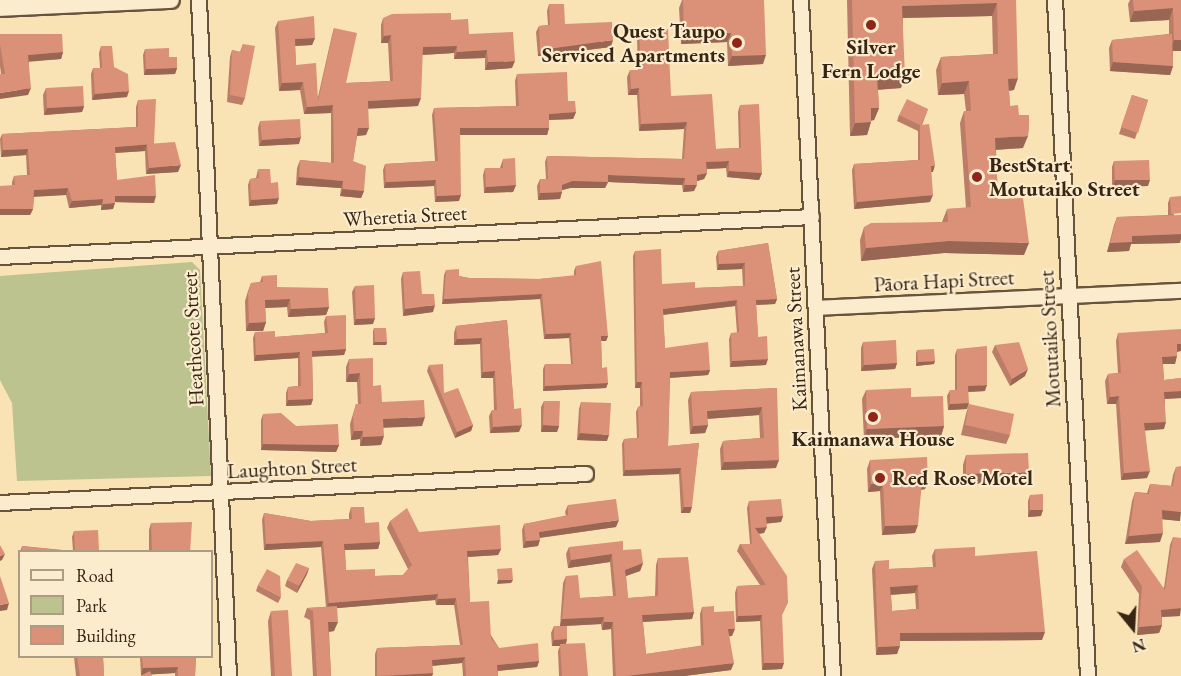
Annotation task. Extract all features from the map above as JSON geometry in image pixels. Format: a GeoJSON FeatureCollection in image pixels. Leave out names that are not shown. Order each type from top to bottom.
{"type":"FeatureCollection","features":[{"type":"Feature","properties":{"kind":"street"},"geometry":{"type":"LineString","coordinates":[[0,8],[171,0]]}},
{"type":"Feature","properties":{"kind":"street","name":"Heathcote Street"},"geometry":{"type":"LineString","coordinates":[[199,0],[229,676]]}},
{"type":"Feature","properties":{"kind":"street","name":"Kaimanawa Street"},"geometry":{"type":"LineString","coordinates":[[801,0],[834,676]]}},
{"type":"Feature","properties":{"kind":"street","name":"Motutaiko Street"},"geometry":{"type":"LineString","coordinates":[[1054,0],[1088,676]]}},
{"type":"Feature","properties":{"kind":"street","name":"Wheretia Street"},"geometry":{"type":"LineString","coordinates":[[0,257],[812,217]]}},
{"type":"Feature","properties":{"kind":"street","name":"Pāora Hapi Street"},"geometry":{"type":"LineString","coordinates":[[816,308],[1181,291]]}},
{"type":"Feature","properties":{"kind":"street","name":"Laughton Street"},"geometry":{"type":"LineString","coordinates":[[0,503],[586,474]]}},
{"type":"Feature","properties":{"kind":"green space"},"geometry":{"type":"Polygon","coordinates":[[[192,262],[200,270],[211,476],[17,481],[12,403],[0,380],[0,276],[192,262]]]}},
{"type":"Feature","properties":{"kind":"building"},"geometry":{"type":"Polygon","coordinates":[[[683,0],[764,0],[766,55],[732,56],[731,33],[684,35],[683,0]]]}},
{"type":"Feature","properties":{"kind":"building"},"geometry":{"type":"Polygon","coordinates":[[[852,0],[1016,0],[1018,78],[1008,79],[1010,106],[1018,105],[1019,115],[1029,115],[1029,129],[1028,136],[995,138],[998,199],[1023,198],[1029,243],[949,241],[866,248],[864,227],[871,223],[948,222],[947,209],[971,207],[964,111],[971,111],[969,81],[942,83],[941,57],[998,54],[997,3],[902,6],[905,76],[877,77],[879,108],[871,108],[871,122],[855,123],[852,0]]]}},
{"type":"Feature","properties":{"kind":"building"},"geometry":{"type":"Polygon","coordinates":[[[1133,0],[1181,0],[1181,40],[1174,40],[1173,8],[1134,11],[1133,0]]]}},
{"type":"Feature","properties":{"kind":"building"},"geometry":{"type":"Polygon","coordinates":[[[549,4],[564,4],[565,24],[612,22],[613,40],[540,50],[539,26],[550,25],[549,4]]]}},
{"type":"Feature","properties":{"kind":"building"},"geometry":{"type":"Polygon","coordinates":[[[451,13],[451,20],[468,19],[469,34],[513,32],[515,61],[488,62],[487,50],[457,52],[457,46],[423,47],[421,98],[368,101],[369,128],[358,128],[353,161],[366,166],[364,191],[343,189],[343,181],[299,177],[300,160],[334,163],[333,105],[307,107],[303,82],[282,83],[278,21],[314,16],[315,38],[295,39],[296,65],[316,63],[318,101],[334,28],[357,33],[346,83],[393,81],[391,35],[384,36],[383,18],[392,14],[451,13]]]}},
{"type":"Feature","properties":{"kind":"building"},"geometry":{"type":"Polygon","coordinates":[[[668,29],[671,96],[712,94],[716,149],[741,148],[740,105],[759,104],[762,173],[729,171],[729,161],[706,162],[707,173],[697,175],[697,185],[685,185],[685,178],[608,175],[608,182],[572,181],[562,185],[562,192],[540,193],[540,179],[548,179],[547,156],[684,159],[687,122],[641,124],[639,88],[631,89],[630,70],[641,70],[639,31],[668,29]]]}},
{"type":"Feature","properties":{"kind":"building"},"geometry":{"type":"Polygon","coordinates":[[[0,34],[62,34],[63,52],[28,55],[31,88],[0,93],[0,74],[5,74],[0,34]]]}},
{"type":"Feature","properties":{"kind":"building"},"geometry":{"type":"Polygon","coordinates":[[[1172,34],[1173,66],[1113,62],[1112,40],[1172,34]]]}},
{"type":"Feature","properties":{"kind":"building"},"geometry":{"type":"Polygon","coordinates":[[[243,44],[255,46],[245,98],[230,95],[232,50],[241,52],[243,44]]]}},
{"type":"Feature","properties":{"kind":"building"},"geometry":{"type":"Polygon","coordinates":[[[101,46],[112,46],[114,67],[128,74],[129,91],[95,94],[93,68],[102,68],[101,46]]]}},
{"type":"Feature","properties":{"kind":"building"},"geometry":{"type":"Polygon","coordinates":[[[169,48],[169,57],[177,57],[177,68],[146,69],[145,49],[169,48]]]}},
{"type":"Feature","properties":{"kind":"building"},"geometry":{"type":"Polygon","coordinates":[[[567,72],[568,101],[575,101],[576,112],[549,114],[549,128],[460,128],[461,195],[437,196],[436,180],[386,182],[385,164],[438,161],[434,108],[519,106],[517,74],[567,72]]]}},
{"type":"Feature","properties":{"kind":"building"},"geometry":{"type":"Polygon","coordinates":[[[83,86],[84,106],[47,108],[46,88],[83,86]]]}},
{"type":"Feature","properties":{"kind":"building"},"geometry":{"type":"Polygon","coordinates":[[[1132,95],[1148,100],[1138,133],[1121,127],[1132,95]]]}},
{"type":"Feature","properties":{"kind":"building"},"geometry":{"type":"Polygon","coordinates":[[[156,99],[154,144],[115,147],[117,180],[155,175],[156,196],[115,196],[115,203],[103,204],[103,199],[72,201],[68,188],[34,190],[33,209],[0,209],[0,186],[15,185],[14,176],[30,175],[28,149],[3,150],[2,134],[138,127],[138,100],[156,99]]]}},
{"type":"Feature","properties":{"kind":"building"},"geometry":{"type":"Polygon","coordinates":[[[907,99],[928,109],[921,125],[929,124],[935,165],[931,166],[933,195],[857,202],[854,164],[920,160],[920,125],[899,115],[907,99]]]}},
{"type":"Feature","properties":{"kind":"building"},"geometry":{"type":"Polygon","coordinates":[[[300,119],[301,137],[262,140],[260,121],[300,119]]]}},
{"type":"Feature","properties":{"kind":"building"},"geometry":{"type":"Polygon","coordinates":[[[175,142],[181,165],[149,168],[147,144],[175,142]]]}},
{"type":"Feature","properties":{"kind":"building"},"geometry":{"type":"Polygon","coordinates":[[[515,158],[516,185],[486,187],[485,168],[503,168],[503,159],[515,158]]]}},
{"type":"Feature","properties":{"kind":"building"},"geometry":{"type":"Polygon","coordinates":[[[1149,160],[1150,180],[1115,180],[1114,161],[1149,160]]]}},
{"type":"Feature","properties":{"kind":"building"},"geometry":{"type":"Polygon","coordinates":[[[258,169],[270,169],[271,183],[278,182],[279,198],[251,200],[250,179],[259,178],[258,169]]]}},
{"type":"Feature","properties":{"kind":"building"},"geometry":{"type":"Polygon","coordinates":[[[1181,196],[1181,213],[1171,214],[1170,197],[1181,196]]]}},
{"type":"Feature","properties":{"kind":"building"},"geometry":{"type":"Polygon","coordinates":[[[1181,215],[1181,234],[1132,236],[1132,242],[1110,243],[1117,217],[1181,215]]]}},
{"type":"Feature","properties":{"kind":"building"},"geometry":{"type":"Polygon","coordinates":[[[768,243],[777,299],[756,300],[758,337],[767,336],[768,359],[732,361],[731,333],[739,332],[737,300],[663,309],[665,348],[708,342],[710,370],[670,372],[668,446],[699,443],[692,507],[684,507],[681,468],[625,470],[624,439],[639,438],[638,407],[643,406],[642,382],[637,382],[635,251],[661,249],[662,284],[695,282],[695,288],[745,286],[745,263],[719,264],[718,251],[768,243]]]}},
{"type":"Feature","properties":{"kind":"building"},"geometry":{"type":"Polygon","coordinates":[[[601,261],[608,336],[601,336],[602,368],[607,367],[608,383],[545,386],[545,364],[573,364],[571,333],[546,334],[542,294],[444,299],[446,270],[459,269],[459,276],[469,278],[539,279],[576,275],[576,266],[601,261]]]}},
{"type":"Feature","properties":{"kind":"building"},"geometry":{"type":"Polygon","coordinates":[[[420,271],[422,294],[434,294],[435,305],[405,309],[403,272],[420,271]]]}},
{"type":"Feature","properties":{"kind":"building"},"geometry":{"type":"Polygon","coordinates":[[[277,275],[277,287],[328,288],[329,307],[291,309],[290,299],[265,300],[266,322],[249,323],[248,293],[251,283],[263,282],[262,276],[277,275]]]}},
{"type":"Feature","properties":{"kind":"building"},"geometry":{"type":"Polygon","coordinates":[[[374,285],[375,318],[356,319],[355,286],[374,285]]]}},
{"type":"Feature","properties":{"kind":"building"},"geometry":{"type":"Polygon","coordinates":[[[346,315],[346,349],[312,351],[313,399],[288,400],[288,387],[301,386],[300,352],[256,355],[255,332],[275,331],[275,337],[328,333],[326,316],[346,315]]]}},
{"type":"Feature","properties":{"kind":"building"},"geometry":{"type":"Polygon","coordinates":[[[507,320],[514,409],[521,408],[522,425],[493,427],[492,410],[497,410],[495,371],[483,372],[482,338],[457,339],[456,326],[507,320]]]}},
{"type":"Feature","properties":{"kind":"building"},"geometry":{"type":"Polygon","coordinates":[[[374,328],[386,328],[387,342],[375,342],[374,328]]]}},
{"type":"Feature","properties":{"kind":"building"},"geometry":{"type":"Polygon","coordinates":[[[1181,329],[1181,344],[1177,344],[1177,356],[1162,357],[1164,380],[1181,378],[1181,391],[1164,392],[1166,422],[1144,423],[1150,471],[1124,473],[1119,396],[1110,397],[1108,374],[1121,373],[1118,333],[1181,329]]]}},
{"type":"Feature","properties":{"kind":"building"},"geometry":{"type":"Polygon","coordinates":[[[896,340],[897,363],[864,365],[863,342],[896,340]]]}},
{"type":"Feature","properties":{"kind":"building"},"geometry":{"type":"Polygon","coordinates":[[[1019,342],[1028,369],[1012,379],[995,345],[1019,342]]]}},
{"type":"Feature","properties":{"kind":"building"},"geometry":{"type":"Polygon","coordinates":[[[987,346],[987,385],[968,386],[969,403],[950,404],[950,390],[957,390],[957,349],[987,346]]]}},
{"type":"Feature","properties":{"kind":"building"},"geometry":{"type":"Polygon","coordinates":[[[934,349],[935,361],[918,362],[917,350],[934,349]]]}},
{"type":"Feature","properties":{"kind":"building"},"geometry":{"type":"Polygon","coordinates":[[[373,358],[373,386],[381,385],[382,402],[424,400],[425,417],[383,419],[384,436],[363,437],[363,431],[354,431],[353,416],[356,404],[361,404],[360,373],[349,374],[349,359],[373,358]]]}},
{"type":"Feature","properties":{"kind":"building"},"geometry":{"type":"Polygon","coordinates":[[[443,364],[444,393],[458,388],[473,425],[457,432],[429,365],[443,364]]]}},
{"type":"Feature","properties":{"kind":"building"},"geometry":{"type":"Polygon","coordinates":[[[777,388],[779,460],[724,462],[723,441],[764,438],[762,407],[707,411],[708,425],[693,426],[691,392],[777,388]]]}},
{"type":"Feature","properties":{"kind":"building"},"geometry":{"type":"Polygon","coordinates":[[[911,388],[911,397],[943,396],[944,426],[867,429],[866,390],[911,388]]]}},
{"type":"Feature","properties":{"kind":"building"},"geometry":{"type":"Polygon","coordinates":[[[544,401],[560,401],[559,426],[543,425],[544,401]]]}},
{"type":"Feature","properties":{"kind":"building"},"geometry":{"type":"Polygon","coordinates":[[[581,402],[611,403],[609,435],[580,433],[581,402]]]}},
{"type":"Feature","properties":{"kind":"building"},"geometry":{"type":"Polygon","coordinates":[[[969,404],[1014,414],[1010,435],[965,425],[969,404]]]}},
{"type":"Feature","properties":{"kind":"building"},"geometry":{"type":"Polygon","coordinates":[[[281,413],[296,426],[338,424],[339,445],[263,444],[263,414],[281,413]]]}},
{"type":"Feature","properties":{"kind":"building"},"geometry":{"type":"Polygon","coordinates":[[[1028,453],[1029,472],[966,474],[966,455],[1028,453]]]}},
{"type":"Feature","properties":{"kind":"building"},"geometry":{"type":"Polygon","coordinates":[[[927,457],[928,481],[922,481],[918,525],[885,526],[883,483],[871,484],[870,460],[927,457]]]}},
{"type":"Feature","properties":{"kind":"building"},"geometry":{"type":"Polygon","coordinates":[[[1181,466],[1181,512],[1162,510],[1163,533],[1129,536],[1135,492],[1149,494],[1150,484],[1173,486],[1176,467],[1181,466]]]}},
{"type":"Feature","properties":{"kind":"building"},"geometry":{"type":"Polygon","coordinates":[[[1043,494],[1043,510],[1030,510],[1030,495],[1043,494]]]}},
{"type":"Feature","properties":{"kind":"building"},"geometry":{"type":"Polygon","coordinates":[[[616,499],[619,520],[539,532],[540,540],[526,541],[524,524],[568,515],[568,505],[616,499]]]}},
{"type":"Feature","properties":{"kind":"building"},"geometry":{"type":"Polygon","coordinates":[[[781,499],[783,516],[766,517],[767,527],[755,528],[787,576],[788,602],[782,614],[784,663],[764,663],[762,615],[738,616],[737,586],[766,585],[740,544],[752,544],[749,501],[781,499]]]}},
{"type":"Feature","properties":{"kind":"building"},"geometry":{"type":"Polygon","coordinates":[[[351,507],[364,507],[365,523],[379,522],[380,542],[344,544],[346,570],[375,569],[375,576],[403,575],[412,565],[390,521],[407,508],[419,532],[500,525],[501,549],[467,551],[470,602],[489,601],[491,638],[499,648],[538,643],[539,661],[497,665],[498,676],[466,676],[465,657],[432,660],[433,673],[377,676],[377,648],[463,645],[456,598],[438,599],[438,594],[329,603],[323,541],[266,544],[264,513],[311,521],[352,519],[351,507]]]}},
{"type":"Feature","properties":{"kind":"building"},"geometry":{"type":"Polygon","coordinates":[[[192,522],[190,550],[152,550],[151,523],[192,522]]]}},
{"type":"Feature","properties":{"kind":"building"},"geometry":{"type":"Polygon","coordinates":[[[98,530],[99,550],[75,550],[74,531],[98,530]]]}},
{"type":"Feature","properties":{"kind":"building"},"geometry":{"type":"Polygon","coordinates":[[[1173,537],[1181,538],[1181,608],[1161,610],[1162,625],[1139,627],[1142,586],[1124,559],[1137,550],[1165,590],[1173,537]]]}},
{"type":"Feature","properties":{"kind":"building"},"geometry":{"type":"Polygon","coordinates":[[[623,541],[623,550],[641,549],[643,563],[625,570],[628,598],[658,596],[658,558],[688,557],[694,612],[642,615],[646,654],[704,645],[702,607],[714,606],[714,612],[734,611],[735,629],[728,629],[734,663],[616,676],[613,622],[604,622],[604,617],[562,619],[566,576],[578,575],[580,598],[616,596],[612,554],[571,560],[569,547],[623,541]]]}},
{"type":"Feature","properties":{"kind":"building"},"geometry":{"type":"Polygon","coordinates":[[[0,545],[5,554],[0,556],[0,545]]]}},
{"type":"Feature","properties":{"kind":"building"},"geometry":{"type":"Polygon","coordinates":[[[22,546],[57,550],[22,550],[22,546]]]}},
{"type":"Feature","properties":{"kind":"building"},"geometry":{"type":"Polygon","coordinates":[[[975,547],[975,556],[1037,551],[1045,632],[900,633],[900,646],[878,647],[875,561],[889,560],[889,569],[936,567],[935,549],[975,547]],[[918,585],[890,587],[892,611],[919,609],[918,585]]]}},
{"type":"Feature","properties":{"kind":"building"},"geometry":{"type":"Polygon","coordinates":[[[296,563],[309,568],[299,586],[287,580],[296,563]]]}},
{"type":"Feature","properties":{"kind":"building"},"geometry":{"type":"Polygon","coordinates":[[[512,568],[513,580],[498,580],[497,569],[512,568]]]}},
{"type":"Feature","properties":{"kind":"building"},"geometry":{"type":"Polygon","coordinates":[[[267,569],[280,576],[281,597],[258,585],[267,569]]]}},
{"type":"Feature","properties":{"kind":"building"},"geometry":{"type":"Polygon","coordinates":[[[0,576],[9,603],[0,605],[0,576]]]}},
{"type":"Feature","properties":{"kind":"building"},"geometry":{"type":"Polygon","coordinates":[[[337,606],[338,622],[328,622],[331,676],[317,676],[313,611],[307,608],[337,606]]]}},
{"type":"Feature","properties":{"kind":"building"},"geometry":{"type":"Polygon","coordinates":[[[288,610],[292,676],[275,676],[271,611],[288,610]]]}},
{"type":"Feature","properties":{"kind":"building"},"geometry":{"type":"Polygon","coordinates":[[[554,626],[567,626],[567,639],[554,640],[554,626]]]}},
{"type":"Feature","properties":{"kind":"building"},"geometry":{"type":"Polygon","coordinates":[[[585,643],[588,676],[562,676],[560,644],[585,643]]]}},
{"type":"Feature","properties":{"kind":"building"},"geometry":{"type":"Polygon","coordinates":[[[77,658],[103,658],[104,676],[80,676],[77,658]]]}},
{"type":"Feature","properties":{"kind":"building"},"geometry":{"type":"Polygon","coordinates":[[[142,658],[196,658],[195,676],[178,676],[178,667],[143,668],[142,658]]]}},
{"type":"Feature","properties":{"kind":"building"},"geometry":{"type":"Polygon","coordinates":[[[150,671],[152,676],[140,676],[150,671]]]}},
{"type":"Feature","properties":{"kind":"place","name":"Silver Fern Lodge"},"geometry":{"type":"Point","coordinates":[871,25]}},
{"type":"Feature","properties":{"kind":"place","name":"Quest Taupo Serviced Apartments"},"geometry":{"type":"Point","coordinates":[737,43]}},
{"type":"Feature","properties":{"kind":"place","name":"BestStart Motutaiko Street"},"geometry":{"type":"Point","coordinates":[977,177]}},
{"type":"Feature","properties":{"kind":"place","name":"Kaimanawa House"},"geometry":{"type":"Point","coordinates":[873,417]}},
{"type":"Feature","properties":{"kind":"place","name":"Red Rose Motel"},"geometry":{"type":"Point","coordinates":[880,478]}}]}
